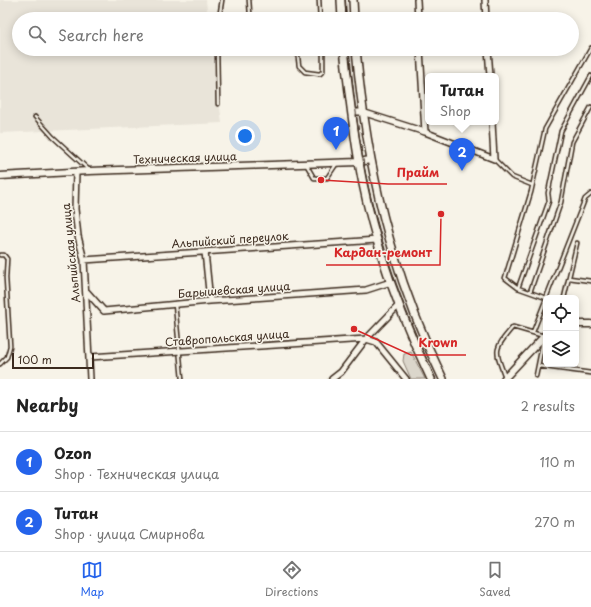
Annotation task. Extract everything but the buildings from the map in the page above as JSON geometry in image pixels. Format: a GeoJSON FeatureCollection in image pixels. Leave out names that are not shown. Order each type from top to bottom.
{"type":"FeatureCollection","features":[{"type":"Feature","properties":{"kind":"main road"},"geometry":{"type":"LineString","coordinates":[[341,0],[342,12]]}},
{"type":"Feature","properties":{"kind":"main road"},"geometry":{"type":"LineString","coordinates":[[353,0],[354,12]]}},
{"type":"Feature","properties":{"kind":"main road"},"geometry":{"type":"LineString","coordinates":[[345,56],[359,162],[377,240],[399,305],[431,379]]}},
{"type":"Feature","properties":{"kind":"main road"},"geometry":{"type":"LineString","coordinates":[[357,56],[362,112],[370,160],[386,230],[400,274],[443,379]]}},
{"type":"Feature","properties":{"kind":"street"},"geometry":{"type":"LineString","coordinates":[[417,0],[418,12]]}},
{"type":"Feature","properties":{"kind":"street"},"geometry":{"type":"LineString","coordinates":[[485,0],[486,12]]}},
{"type":"Feature","properties":{"kind":"street"},"geometry":{"type":"LineString","coordinates":[[420,56],[425,132]]}},
{"type":"Feature","properties":{"kind":"street"},"geometry":{"type":"LineString","coordinates":[[489,56],[490,73]]}},
{"type":"Feature","properties":{"kind":"street"},"geometry":{"type":"LineString","coordinates":[[352,112],[362,112],[425,132],[494,159],[492,125]]}},
{"type":"Feature","properties":{"kind":"street","name":"Техническая улица"},"geometry":{"type":"LineString","coordinates":[[0,176],[89,171],[359,162],[370,160]]}},
{"type":"Feature","properties":{"kind":"street","name":"Альпийская улица"},"geometry":{"type":"LineString","coordinates":[[76,172],[75,209],[78,236],[84,260],[87,292],[90,379]]}},
{"type":"Feature","properties":{"kind":"street","name":"Альпийский переулок"},"geometry":{"type":"LineString","coordinates":[[84,260],[377,240]]}},
{"type":"Feature","properties":{"kind":"street"},"geometry":{"type":"LineString","coordinates":[[205,252],[210,301]]}},
{"type":"Feature","properties":{"kind":"street","name":"Барышевская улица"},"geometry":{"type":"LineString","coordinates":[[87,292],[104,311],[210,301],[366,290],[391,282]]}},
{"type":"Feature","properties":{"kind":"street"},"geometry":{"type":"LineString","coordinates":[[332,379],[341,372],[366,339],[399,305]]}},
{"type":"Feature","properties":{"kind":"street"},"geometry":{"type":"LineString","coordinates":[[579,324],[591,324]]}},
{"type":"Feature","properties":{"kind":"street"},"geometry":{"type":"LineString","coordinates":[[505,378],[543,337]]}},
{"type":"Feature","properties":{"kind":"street"},"geometry":{"type":"LineString","coordinates":[[366,339],[376,342],[406,379]]}},
{"type":"Feature","properties":{"kind":"street","name":"Ставропольская улица"},"geometry":{"type":"LineString","coordinates":[[90,357],[366,339]]}},
{"type":"Feature","properties":{"kind":"lane"},"geometry":{"type":"LineString","coordinates":[[219,12],[222,0]]}},
{"type":"Feature","properties":{"kind":"lane"},"geometry":{"type":"LineString","coordinates":[[249,0],[250,12]]}},
{"type":"Feature","properties":{"kind":"lane"},"geometry":{"type":"LineString","coordinates":[[319,0],[320,12]]}},
{"type":"Feature","properties":{"kind":"lane"},"geometry":{"type":"LineString","coordinates":[[543,297],[518,288],[505,278],[532,185],[545,129],[591,48]]}},
{"type":"Feature","properties":{"kind":"lane"},"geometry":{"type":"LineString","coordinates":[[217,56],[218,104]]}},
{"type":"Feature","properties":{"kind":"lane"},"geometry":{"type":"LineString","coordinates":[[298,56],[299,66],[305,72],[320,74],[322,70],[323,56]]}},
{"type":"Feature","properties":{"kind":"lane"},"geometry":{"type":"LineString","coordinates":[[518,288],[549,201],[548,193],[561,131],[591,76]]}},
{"type":"Feature","properties":{"kind":"lane"},"geometry":{"type":"LineString","coordinates":[[530,292],[561,202],[572,142],[591,107]]}},
{"type":"Feature","properties":{"kind":"lane"},"geometry":{"type":"LineString","coordinates":[[35,117],[53,137],[89,171]]}},
{"type":"Feature","properties":{"kind":"lane"},"geometry":{"type":"LineString","coordinates":[[494,159],[512,176],[532,185]]}},
{"type":"Feature","properties":{"kind":"lane"},"geometry":{"type":"LineString","coordinates":[[306,164],[314,178],[327,178],[337,162]]}},
{"type":"Feature","properties":{"kind":"lane"},"geometry":{"type":"LineString","coordinates":[[547,295],[585,199],[591,194]]}},
{"type":"Feature","properties":{"kind":"lane"},"geometry":{"type":"LineString","coordinates":[[565,295],[577,243]]}},
{"type":"Feature","properties":{"kind":"lane"},"geometry":{"type":"LineString","coordinates":[[0,255],[7,259],[6,278],[10,346],[7,357],[0,364]]}},
{"type":"Feature","properties":{"kind":"lane"},"geometry":{"type":"LineString","coordinates":[[569,278],[591,281]]}},
{"type":"Feature","properties":{"kind":"lane"},"geometry":{"type":"LineString","coordinates":[[175,304],[182,379]]}},
{"type":"Feature","properties":{"kind":"lane"},"geometry":{"type":"LineString","coordinates":[[533,332],[543,306]]}},
{"type":"Feature","properties":{"kind":"lane"},"geometry":{"type":"LineString","coordinates":[[505,378],[496,353],[499,343],[513,327],[543,334]]}},
{"type":"Feature","properties":{"kind":"lane"},"geometry":{"type":"LineString","coordinates":[[536,376],[543,344]]}},
{"type":"Feature","properties":{"kind":"lane"},"geometry":{"type":"LineString","coordinates":[[538,366],[591,373]]}},
{"type":"Feature","properties":{"kind":"shaded area"},"geometry":{"type":"Polygon","coordinates":[[[0,0],[206,0],[207,12],[12,12],[12,56],[213,56],[222,123],[0,133],[0,0]]]}},
{"type":"Feature","properties":{"kind":"shaded area"},"geometry":{"type":"Polygon","coordinates":[[[411,352],[425,379],[411,379],[403,361],[404,354],[411,352]]]}},
{"type":"Feature","properties":{"kind":"tram line"},"geometry":{"type":"LineString","coordinates":[[345,0],[346,12]]}},
{"type":"Feature","properties":{"kind":"tram line"},"geometry":{"type":"LineString","coordinates":[[350,56],[362,151],[374,210],[396,284],[425,356],[436,379]]}},
{"type":"Feature","properties":{"kind":"place","name":"Ozon"},"geometry":{"type":"Point","coordinates":[336,150]}},
{"type":"Feature","properties":{"kind":"place","name":"Титан"},"geometry":{"type":"Point","coordinates":[462,171]}},
{"type":"Feature","properties":{"kind":"place","name":"Прайм"},"geometry":{"type":"Point","coordinates":[321,180]}},
{"type":"Feature","properties":{"kind":"place","name":"Кардан-ремонт"},"geometry":{"type":"Point","coordinates":[441,214]}},
{"type":"Feature","properties":{"kind":"place","name":"Krown"},"geometry":{"type":"Point","coordinates":[354,329]}}]}
